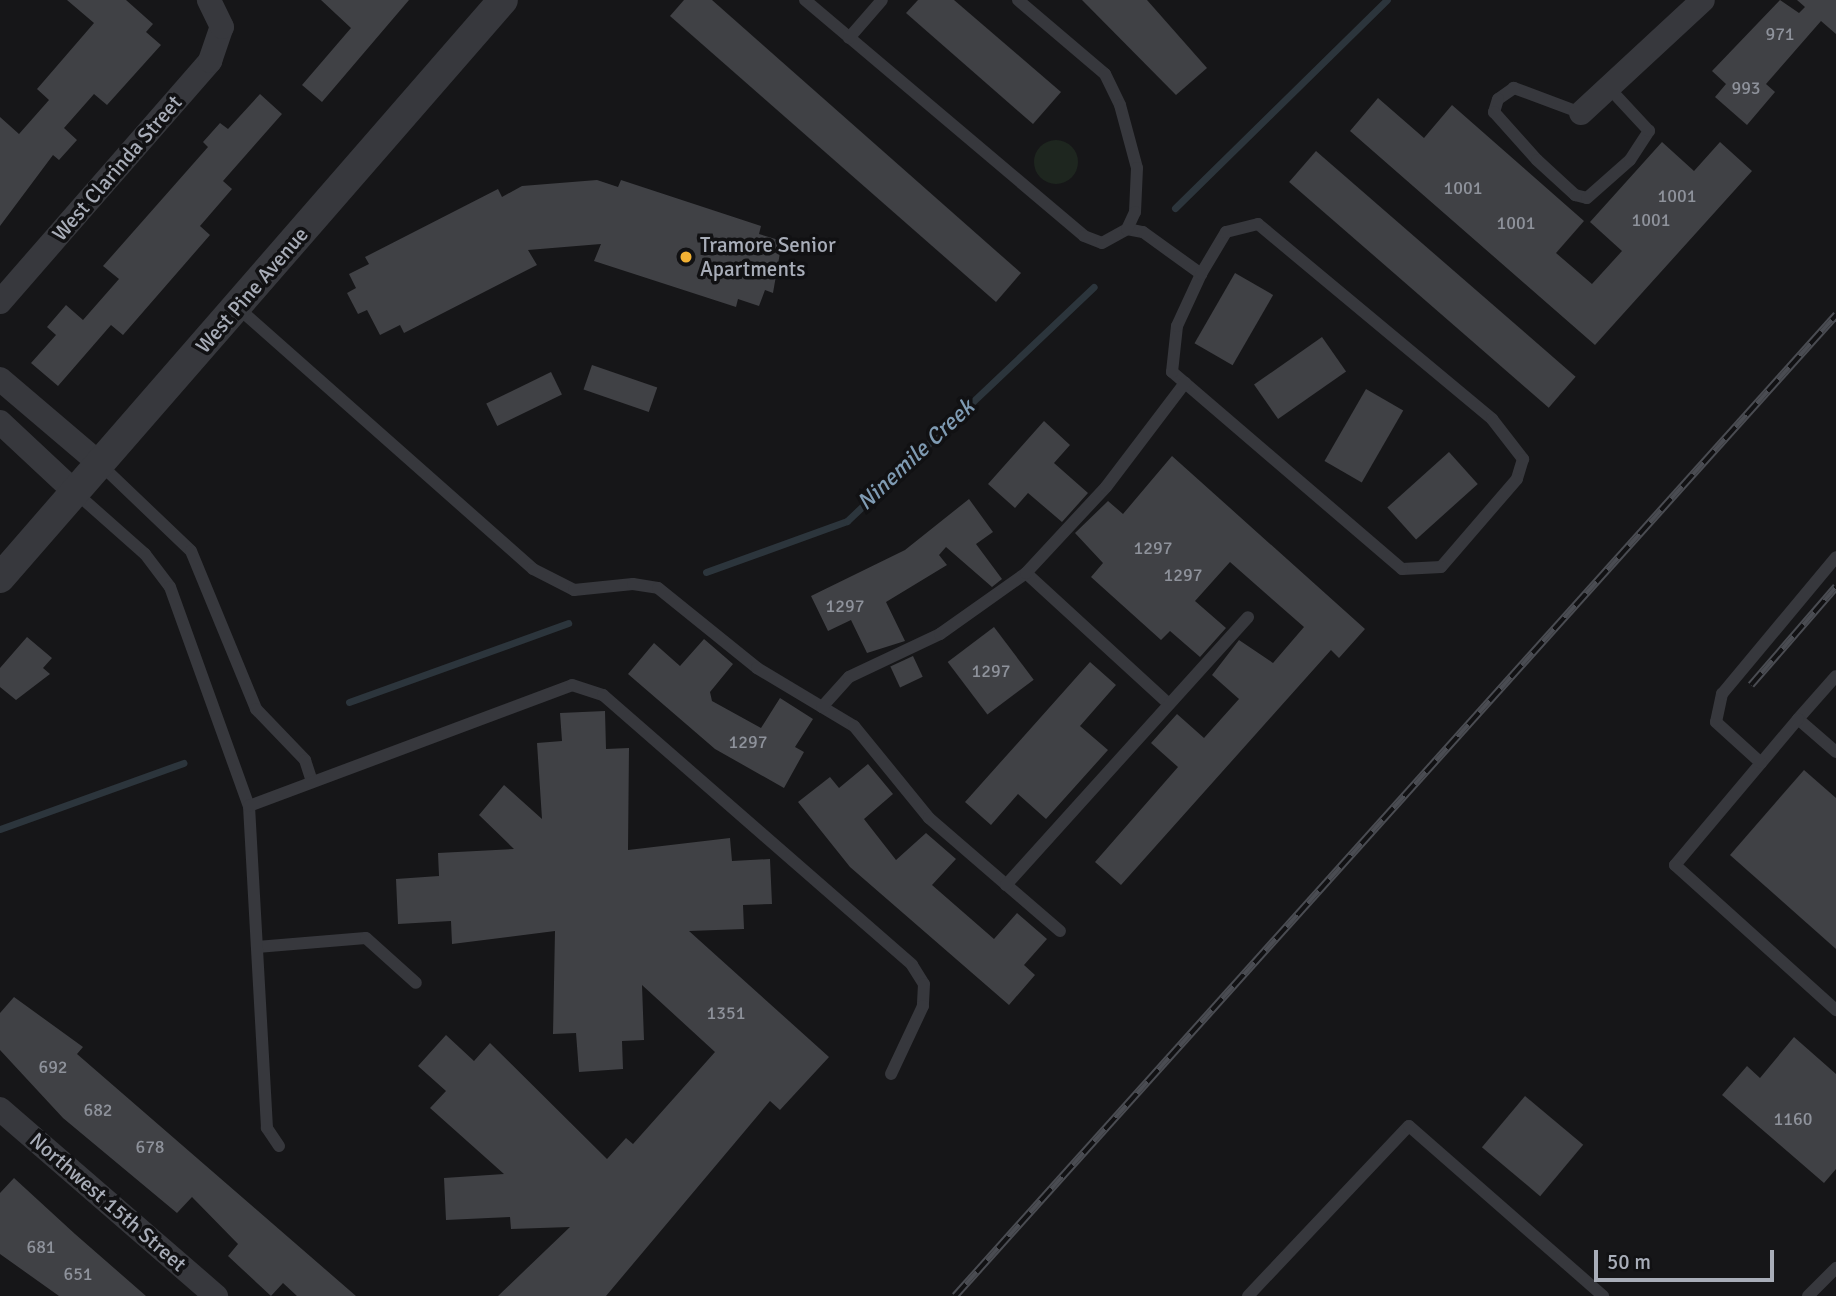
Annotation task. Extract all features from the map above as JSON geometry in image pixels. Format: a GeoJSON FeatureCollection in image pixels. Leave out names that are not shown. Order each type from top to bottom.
{"type":"FeatureCollection","features":[{"type":"Feature","properties":{"kind":"street","name":"West Clarinda Street"},"geometry":{"type":"LineString","coordinates":[[0,302],[210,61],[222,27],[209,0]]}},
{"type":"Feature","properties":{"kind":"street","name":"West Pine Avenue"},"geometry":{"type":"LineString","coordinates":[[0,578],[503,0]]}},
{"type":"Feature","properties":{"kind":"street"},"geometry":{"type":"LineString","coordinates":[[1581,113],[1703,0]]}},
{"type":"Feature","properties":{"kind":"street"},"geometry":{"type":"LineString","coordinates":[[0,379],[101,465]]}},
{"type":"Feature","properties":{"kind":"street"},"geometry":{"type":"LineString","coordinates":[[0,422],[76,493]]}},
{"type":"Feature","properties":{"kind":"street","name":"Northwest 15th Street"},"geometry":{"type":"LineString","coordinates":[[3,1118],[213,1295]]}},
{"type":"Feature","properties":{"kind":"lane"},"geometry":{"type":"LineString","coordinates":[[806,0],[1084,236],[1102,243],[1126,229],[1135,212],[1137,168],[1120,105],[1105,74],[1018,0]]}},
{"type":"Feature","properties":{"kind":"lane"},"geometry":{"type":"LineString","coordinates":[[849,38],[882,0]]}},
{"type":"Feature","properties":{"kind":"lane"},"geometry":{"type":"LineString","coordinates":[[1581,113],[1514,88],[1498,99],[1494,112],[1546,169],[1587,198],[1630,160],[1649,131],[1609,88]]}},
{"type":"Feature","properties":{"kind":"lane"},"geometry":{"type":"LineString","coordinates":[[1249,224],[1270,231],[1492,419],[1523,459],[1517,479],[1457,553],[1441,566],[1413,573],[1341,521],[1172,372],[1173,342],[1201,274],[1226,232],[1249,224]]}},
{"type":"Feature","properties":{"kind":"lane"},"geometry":{"type":"LineString","coordinates":[[1126,229],[1167,244],[1201,274]]}},
{"type":"Feature","properties":{"kind":"lane"},"geometry":{"type":"LineString","coordinates":[[237,307],[533,569],[574,590],[633,584],[658,588],[757,668],[854,726],[929,818],[1060,931]]}},
{"type":"Feature","properties":{"kind":"lane"},"geometry":{"type":"LineString","coordinates":[[822,707],[849,677],[940,634],[1026,573],[1106,487],[1185,383]]}},
{"type":"Feature","properties":{"kind":"lane"},"geometry":{"type":"LineString","coordinates":[[101,465],[191,551],[256,709],[305,760],[312,782]]}},
{"type":"Feature","properties":{"kind":"lane"},"geometry":{"type":"LineString","coordinates":[[76,493],[145,554],[170,587],[249,806],[267,1128],[279,1146]]}},
{"type":"Feature","properties":{"kind":"lane"},"geometry":{"type":"LineString","coordinates":[[1761,763],[1716,722],[1722,694],[1836,557]]}},
{"type":"Feature","properties":{"kind":"lane"},"geometry":{"type":"LineString","coordinates":[[1026,573],[1169,704]]}},
{"type":"Feature","properties":{"kind":"lane"},"geometry":{"type":"LineString","coordinates":[[1006,885],[1248,617]]}},
{"type":"Feature","properties":{"kind":"lane"},"geometry":{"type":"LineString","coordinates":[[1836,676],[1675,865],[1836,1010]]}},
{"type":"Feature","properties":{"kind":"lane"},"geometry":{"type":"LineString","coordinates":[[249,806],[572,685],[589,687],[912,965],[924,984],[923,1006],[891,1074]]}},
{"type":"Feature","properties":{"kind":"lane"},"geometry":{"type":"LineString","coordinates":[[1798,719],[1836,752]]}},
{"type":"Feature","properties":{"kind":"lane"},"geometry":{"type":"LineString","coordinates":[[257,947],[366,938],[416,983]]}},
{"type":"Feature","properties":{"kind":"lane"},"geometry":{"type":"LineString","coordinates":[[1248,1296],[1409,1126],[1603,1296]]}},
{"type":"Feature","properties":{"kind":"lane"},"geometry":{"type":"LineString","coordinates":[[1808,1296],[1836,1268]]}},
{"type":"Feature","properties":{"kind":"shaded area"},"geometry":{"type":"Polygon","coordinates":[[[1056,140],[1071,147],[1078,162],[1071,177],[1056,184],[1041,177],[1034,162],[1041,147],[1056,140]]]}},
{"type":"Feature","properties":{"kind":"building"},"geometry":{"type":"Polygon","coordinates":[[[67,0],[126,0],[153,24],[146,32],[161,45],[107,105],[94,94],[64,128],[77,140],[59,160],[53,155],[0,226],[0,117],[19,134],[49,100],[37,89],[94,23],[67,0]]]}},
{"type":"Feature","properties":{"kind":"building"},"geometry":{"type":"Polygon","coordinates":[[[321,0],[409,0],[322,102],[302,85],[351,28],[321,0]]]}},
{"type":"Feature","properties":{"kind":"building"},"geometry":{"type":"Polygon","coordinates":[[[684,0],[712,0],[1021,273],[996,302],[670,16],[684,0]]]}},
{"type":"Feature","properties":{"kind":"building"},"geometry":{"type":"Polygon","coordinates":[[[918,0],[954,0],[1061,92],[1033,124],[906,13],[918,0]]]}},
{"type":"Feature","properties":{"kind":"building"},"geometry":{"type":"Polygon","coordinates":[[[1082,0],[1147,0],[1207,68],[1176,95],[1082,0]]]}},
{"type":"Feature","properties":{"kind":"building"},"geometry":{"type":"Polygon","coordinates":[[[1780,0],[1799,13],[1805,7],[1797,0],[1836,0],[1836,34],[1821,21],[1766,84],[1775,92],[1747,125],[1715,97],[1726,84],[1712,71],[1780,0]]]}},
{"type":"Feature","properties":{"kind":"building"},"geometry":{"type":"Polygon","coordinates":[[[260,94],[282,114],[223,181],[232,189],[200,226],[210,235],[123,335],[111,325],[58,386],[31,363],[56,335],[47,327],[66,305],[83,320],[119,279],[103,266],[208,147],[203,142],[220,123],[228,129],[260,94]]]}},
{"type":"Feature","properties":{"kind":"building"},"geometry":{"type":"Polygon","coordinates":[[[1378,98],[1424,138],[1452,105],[1584,221],[1556,253],[1592,284],[1622,251],[1590,222],[1662,142],[1694,171],[1720,142],[1752,171],[1595,345],[1350,131],[1378,98]]]}},
{"type":"Feature","properties":{"kind":"building"},"geometry":{"type":"Polygon","coordinates":[[[1316,151],[1576,377],[1549,408],[1289,182],[1316,151]]]}},
{"type":"Feature","properties":{"kind":"building","name":"Tramore Senior Apartments"},"geometry":{"type":"Polygon","coordinates":[[[597,180],[618,187],[621,180],[761,226],[759,234],[782,241],[773,293],[765,290],[759,306],[738,299],[736,307],[594,261],[601,244],[528,250],[537,265],[404,333],[400,325],[380,335],[367,310],[358,314],[347,293],[356,288],[349,274],[369,264],[365,257],[498,189],[502,197],[522,186],[597,180]]]}},
{"type":"Feature","properties":{"kind":"building"},"geometry":{"type":"Polygon","coordinates":[[[1235,273],[1273,295],[1233,365],[1194,343],[1235,273]]]}},
{"type":"Feature","properties":{"kind":"building"},"geometry":{"type":"Polygon","coordinates":[[[1322,337],[1346,371],[1278,419],[1254,385],[1322,337]]]}},
{"type":"Feature","properties":{"kind":"building"},"geometry":{"type":"Polygon","coordinates":[[[592,365],[657,387],[649,412],[584,390],[592,365]]]}},
{"type":"Feature","properties":{"kind":"building"},"geometry":{"type":"Polygon","coordinates":[[[551,372],[562,394],[497,426],[486,404],[551,372]]]}},
{"type":"Feature","properties":{"kind":"building"},"geometry":{"type":"Polygon","coordinates":[[[1366,389],[1403,411],[1362,482],[1324,461],[1366,389]]]}},
{"type":"Feature","properties":{"kind":"building"},"geometry":{"type":"Polygon","coordinates":[[[1044,421],[1070,445],[1054,463],[1088,493],[1062,522],[1028,493],[1015,508],[988,484],[1044,421]]]}},
{"type":"Feature","properties":{"kind":"building"},"geometry":{"type":"Polygon","coordinates":[[[1449,452],[1478,484],[1416,539],[1387,508],[1449,452]]]}},
{"type":"Feature","properties":{"kind":"building"},"geometry":{"type":"Polygon","coordinates":[[[1172,456],[1365,629],[1339,658],[1331,650],[1121,885],[1095,862],[1178,767],[1151,743],[1177,714],[1204,738],[1239,699],[1212,675],[1239,640],[1273,663],[1304,627],[1230,562],[1195,601],[1226,628],[1200,657],[1170,631],[1161,640],[1091,577],[1103,563],[1075,533],[1108,501],[1123,514],[1172,456]]]}},
{"type":"Feature","properties":{"kind":"building"},"geometry":{"type":"Polygon","coordinates":[[[969,499],[993,532],[976,544],[1002,579],[992,587],[946,547],[939,555],[947,565],[886,602],[905,641],[867,653],[851,620],[828,631],[811,596],[905,550],[969,499]]]}},
{"type":"Feature","properties":{"kind":"building"},"geometry":{"type":"Polygon","coordinates":[[[994,627],[1034,680],[987,715],[948,662],[994,627]]]}},
{"type":"Feature","properties":{"kind":"building"},"geometry":{"type":"Polygon","coordinates":[[[27,637],[52,658],[43,668],[50,674],[16,700],[0,687],[0,668],[27,637]]]}},
{"type":"Feature","properties":{"kind":"building"},"geometry":{"type":"Polygon","coordinates":[[[704,639],[733,664],[710,692],[712,701],[761,728],[780,698],[813,719],[795,747],[804,752],[784,788],[715,749],[628,674],[654,643],[680,666],[704,639]]]}},
{"type":"Feature","properties":{"kind":"building"},"geometry":{"type":"Polygon","coordinates":[[[913,656],[923,677],[900,687],[890,667],[913,656]]]}},
{"type":"Feature","properties":{"kind":"building"},"geometry":{"type":"Polygon","coordinates":[[[1090,662],[1116,685],[1080,726],[1108,750],[1046,819],[1018,794],[991,825],[965,802],[1090,662]]]}},
{"type":"Feature","properties":{"kind":"building"},"geometry":{"type":"Polygon","coordinates":[[[605,711],[606,749],[629,748],[628,850],[730,838],[732,861],[770,859],[772,904],[743,905],[744,929],[689,931],[829,1057],[780,1110],[770,1101],[606,1296],[498,1296],[570,1227],[511,1229],[510,1217],[446,1220],[444,1178],[504,1174],[430,1108],[446,1091],[418,1066],[446,1035],[474,1061],[490,1043],[607,1159],[626,1138],[633,1144],[715,1052],[642,985],[644,1040],[622,1041],[623,1069],[579,1072],[576,1033],[553,1034],[555,931],[452,944],[451,921],[398,924],[396,879],[439,876],[438,853],[514,849],[479,815],[504,785],[542,819],[537,743],[562,741],[560,713],[605,711]]]}},
{"type":"Feature","properties":{"kind":"building"},"geometry":{"type":"Polygon","coordinates":[[[868,764],[893,794],[864,819],[896,860],[926,833],[956,859],[932,885],[994,939],[1017,913],[1047,939],[1024,965],[1035,975],[1009,1005],[850,867],[798,802],[830,777],[839,788],[868,764]]]}},
{"type":"Feature","properties":{"kind":"building"},"geometry":{"type":"Polygon","coordinates":[[[1804,770],[1836,798],[1836,949],[1730,855],[1804,770]]]}},
{"type":"Feature","properties":{"kind":"building"},"geometry":{"type":"Polygon","coordinates":[[[14,997],[83,1047],[77,1054],[356,1296],[297,1296],[283,1283],[271,1296],[228,1256],[238,1244],[192,1197],[177,1213],[63,1118],[0,1050],[0,1013],[14,997]]]}},
{"type":"Feature","properties":{"kind":"building"},"geometry":{"type":"Polygon","coordinates":[[[1794,1037],[1836,1074],[1836,1169],[1824,1183],[1722,1095],[1747,1066],[1760,1078],[1794,1037]]]}},
{"type":"Feature","properties":{"kind":"building"},"geometry":{"type":"Polygon","coordinates":[[[1525,1096],[1583,1145],[1540,1196],[1482,1147],[1525,1096]]]}},
{"type":"Feature","properties":{"kind":"building"},"geometry":{"type":"Polygon","coordinates":[[[14,1178],[146,1296],[59,1296],[0,1254],[0,1193],[14,1178]]]}},
{"type":"Feature","properties":{"kind":"waterway","name":"Ninemile Creek"},"geometry":{"type":"LineString","coordinates":[[1175,208],[1387,0]]}},
{"type":"Feature","properties":{"kind":"waterway","name":"Ninemile Creek"},"geometry":{"type":"LineString","coordinates":[[706,572],[847,521],[1094,287]]}},
{"type":"Feature","properties":{"kind":"waterway","name":"Ninemile Creek"},"geometry":{"type":"LineString","coordinates":[[349,702],[568,623]]}},
{"type":"Feature","properties":{"kind":"waterway","name":"Ninemile Creek"},"geometry":{"type":"LineString","coordinates":[[0,829],[183,763]]}},
{"type":"Feature","properties":{"kind":"railway"},"geometry":{"type":"LineString","coordinates":[[955,1296],[1836,315]]}},
{"type":"Feature","properties":{"kind":"railway"},"geometry":{"type":"LineString","coordinates":[[1751,685],[1836,587]]}},
{"type":"Feature","properties":{"kind":"place","name":"Tramore Senior Apartments"},"geometry":{"type":"Point","coordinates":[686,257]}}]}
